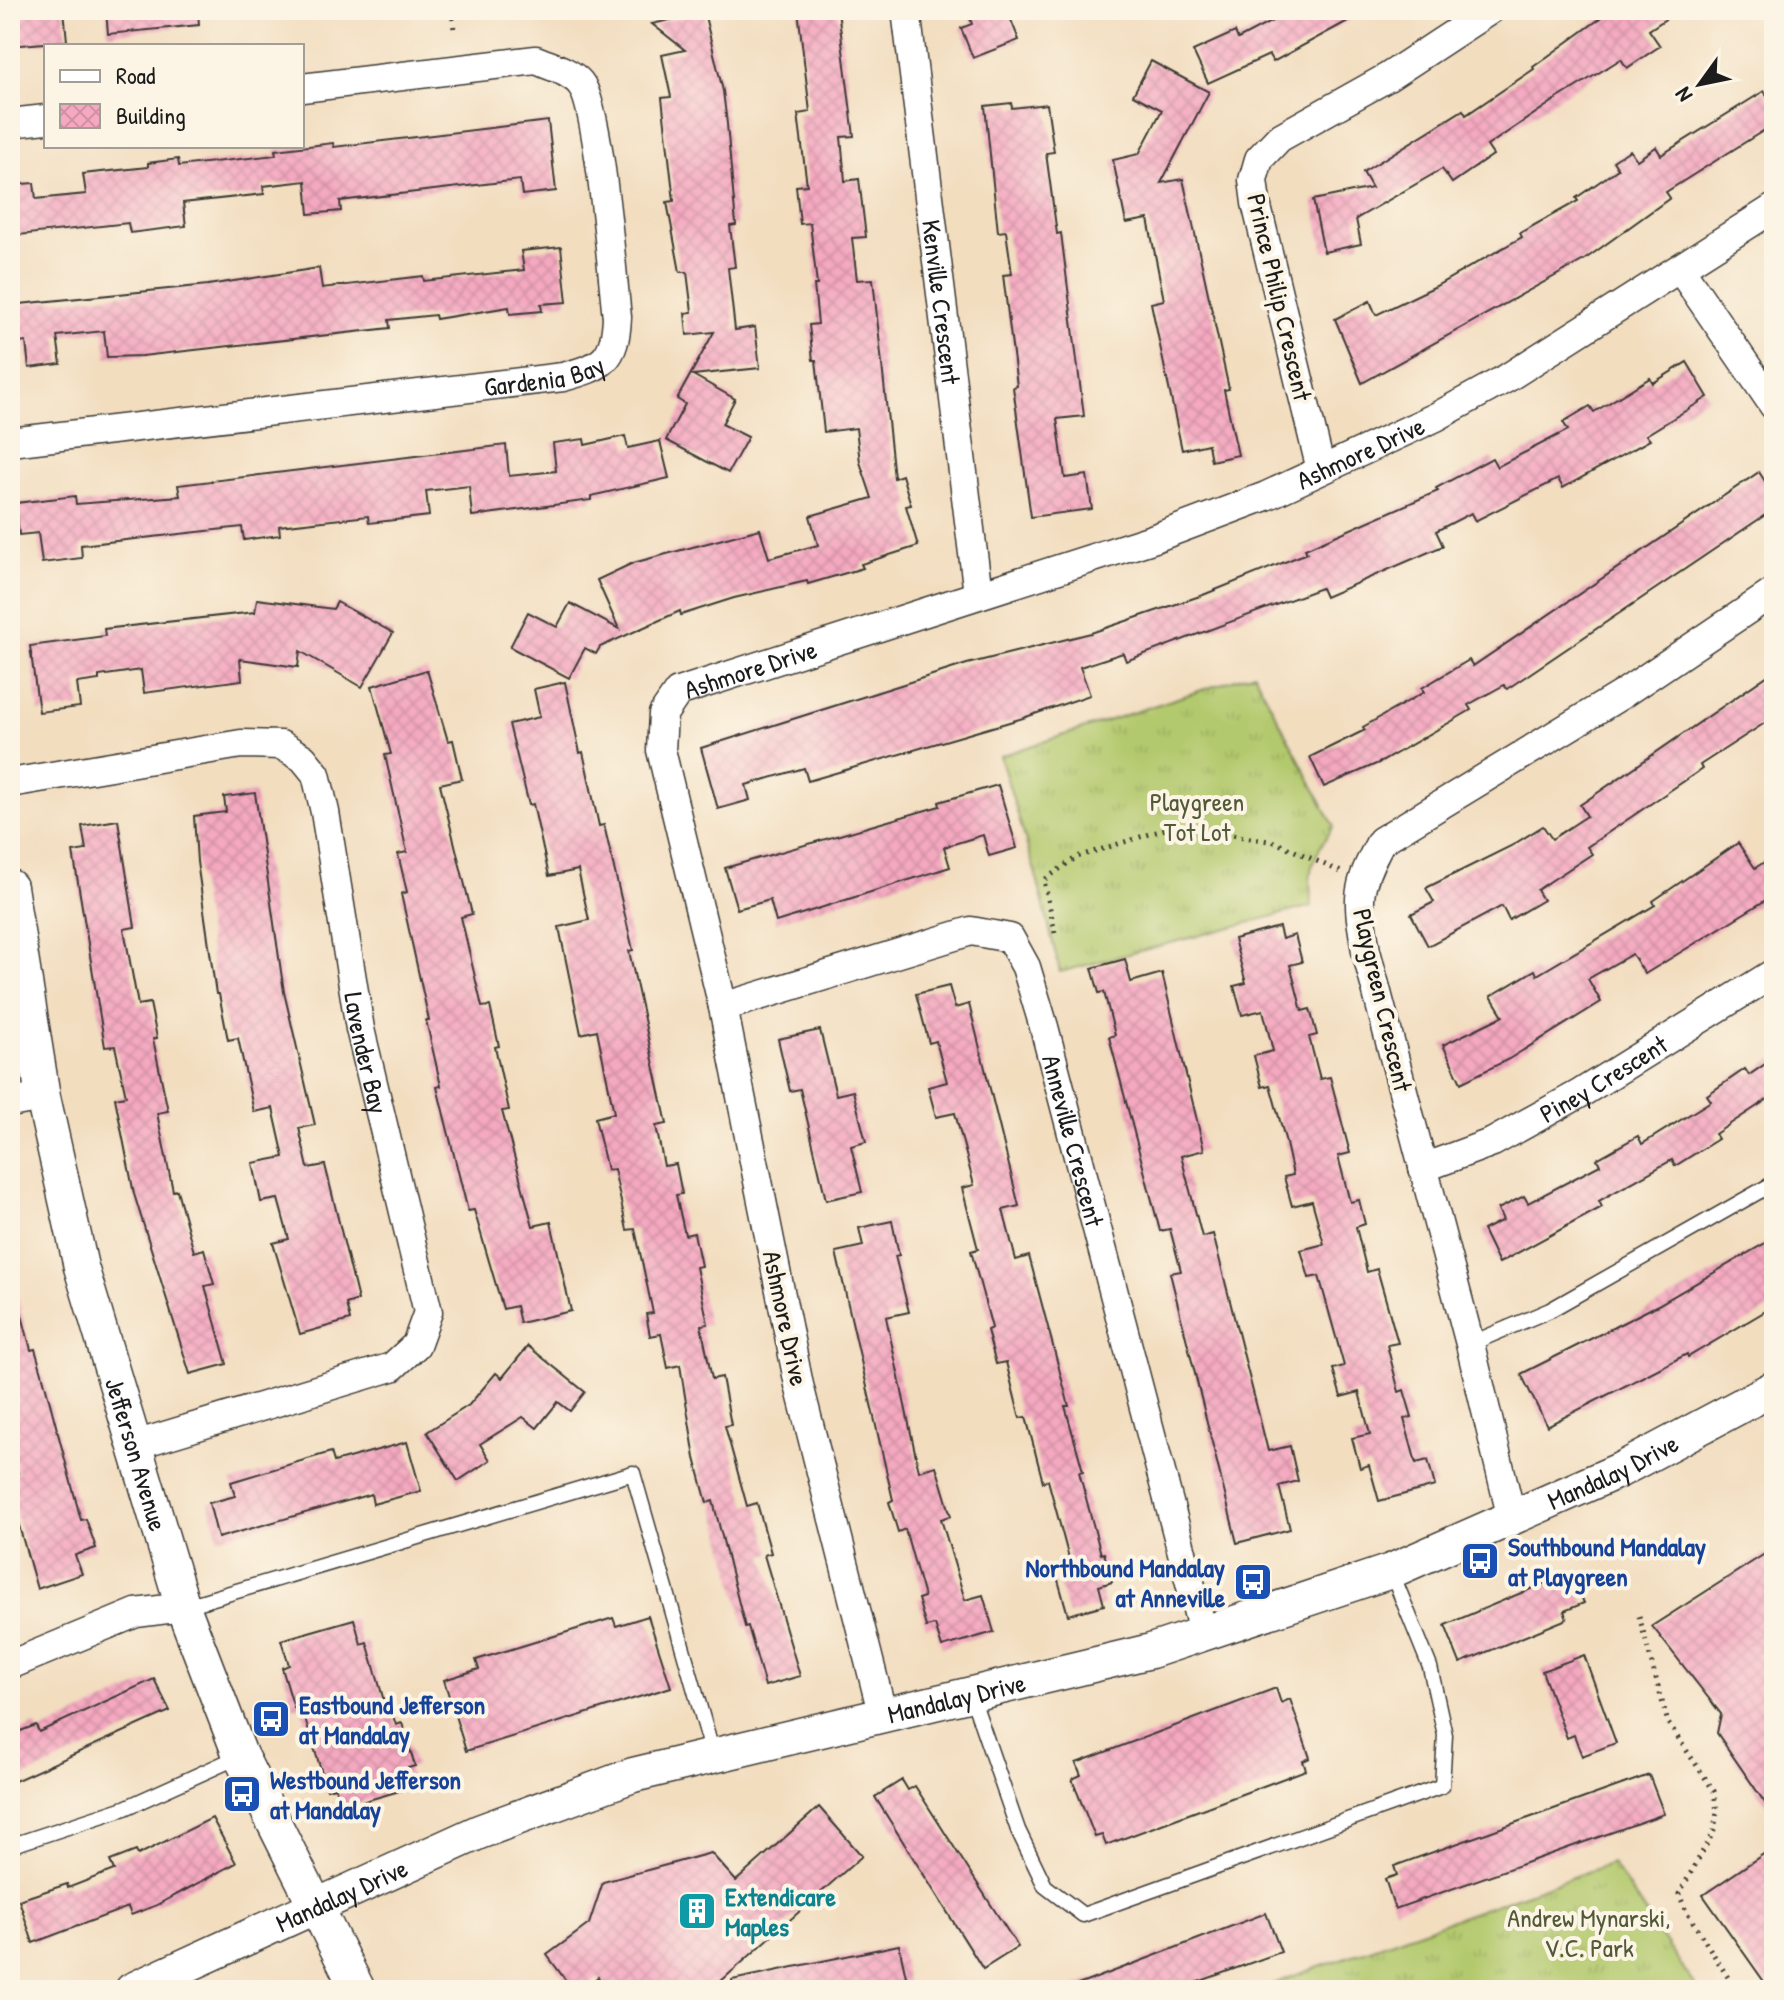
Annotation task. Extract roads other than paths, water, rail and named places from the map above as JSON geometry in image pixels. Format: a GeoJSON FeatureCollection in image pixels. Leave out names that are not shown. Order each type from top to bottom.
{"type":"FeatureCollection","features":[{"type":"Feature","properties":{"kind":"street","name":"Kenville Crescent"},"geometry":{"type":"LineString","coordinates":[[906,10],[978,594]]}},
{"type":"Feature","properties":{"kind":"street","name":"Prince Philip Crescent"},"geometry":{"type":"LineString","coordinates":[[1321,470],[1256,203],[1253,180],[1259,159],[1279,138],[1388,77],[1490,10]]}},
{"type":"Feature","properties":{"kind":"street","name":"Gardenia Bay"},"geometry":{"type":"LineString","coordinates":[[10,442],[563,377],[596,367],[610,354],[616,340],[617,317],[597,145],[585,93],[571,75],[536,60],[304,88]]}},
{"type":"Feature","properties":{"kind":"street"},"geometry":{"type":"LineString","coordinates":[[10,123],[44,119]]}},
{"type":"Feature","properties":{"kind":"street","name":"Ashmore Drive"},"geometry":{"type":"LineString","coordinates":[[883,1716],[799,1385],[723,1007],[661,750],[663,714],[678,692],[1152,539],[1266,496],[1436,417],[1495,384],[1681,270],[1774,208]]}},
{"type":"Feature","properties":{"kind":"street"},"geometry":{"type":"LineString","coordinates":[[1681,270],[1774,406]]}},
{"type":"Feature","properties":{"kind":"street","name":"Playgreen Crescent"},"geometry":{"type":"LineString","coordinates":[[1512,1519],[1470,1344],[1366,951],[1359,910],[1361,880],[1381,841],[1621,695],[1774,592]]}},
{"type":"Feature","properties":{"kind":"street","name":"Lavender Bay"},"geometry":{"type":"LineString","coordinates":[[10,783],[241,744],[281,745],[303,758],[316,774],[325,812],[360,1029],[428,1312],[416,1345],[392,1367],[135,1445]]}},
{"type":"Feature","properties":{"kind":"street","name":"Jefferson Avenue"},"geometry":{"type":"LineString","coordinates":[[10,887],[43,1097],[81,1267],[183,1607],[240,1755],[358,1990]]}},
{"type":"Feature","properties":{"kind":"street","name":"Anneville Crescent"},"geometry":{"type":"LineString","coordinates":[[723,1007],[971,931],[1010,938],[1026,967],[1044,1027],[1204,1636]]}},
{"type":"Feature","properties":{"kind":"street","name":"Piney Crescent"},"geometry":{"type":"LineString","coordinates":[[1423,1168],[1493,1142],[1581,1093],[1774,973]]}},
{"type":"Feature","properties":{"kind":"street"},"geometry":{"type":"LineString","coordinates":[[10,1103],[43,1097]]}},
{"type":"Feature","properties":{"kind":"street","name":"Mandalay Drive"},"geometry":{"type":"LineString","coordinates":[[132,1990],[314,1905],[520,1815],[633,1775],[713,1754],[972,1697],[1204,1636],[1391,1571],[1620,1470],[1774,1388]]}},
{"type":"Feature","properties":{"kind":"street"},"geometry":{"type":"LineString","coordinates":[[10,1665],[136,1613],[183,1607]]}},
{"type":"Feature","properties":{"kind":"lane"},"geometry":{"type":"LineString","coordinates":[[1470,1344],[1550,1310],[1774,1183]]}},
{"type":"Feature","properties":{"kind":"lane"},"geometry":{"type":"LineString","coordinates":[[183,1607],[633,1473],[713,1754]]}},
{"type":"Feature","properties":{"kind":"lane"},"geometry":{"type":"LineString","coordinates":[[972,1697],[1018,1830],[1045,1886],[1083,1915],[1442,1786],[1445,1735],[1430,1667],[1391,1571]]}},
{"type":"Feature","properties":{"kind":"lane"},"geometry":{"type":"LineString","coordinates":[[10,1846],[125,1808],[240,1755]]}},
{"type":"Feature","properties":{"kind":"place","name":"Southbound Mandalay at Playgreen"},"geometry":{"type":"Point","coordinates":[1480,1561]}},
{"type":"Feature","properties":{"kind":"place","name":"Northbound Mandalay at Anneville"},"geometry":{"type":"Point","coordinates":[1253,1582]}},
{"type":"Feature","properties":{"kind":"place","name":"Eastbound Jefferson at Mandalay"},"geometry":{"type":"Point","coordinates":[271,1719]}},
{"type":"Feature","properties":{"kind":"place","name":"Westbound Jefferson at Mandalay"},"geometry":{"type":"Point","coordinates":[242,1794]}},
{"type":"Feature","properties":{"kind":"place","name":"Extendicare Maples"},"geometry":{"type":"Point","coordinates":[697,1911]}},
{"type":"Feature","properties":{"kind":"park label","name":"Playgreen Tot Lot"},"geometry":{"type":"Point","coordinates":[1197,816]}},
{"type":"Feature","properties":{"kind":"park label","name":"Andrew Mynarski, V.C. Park"},"geometry":{"type":"Point","coordinates":[1589,1932]}}]}
